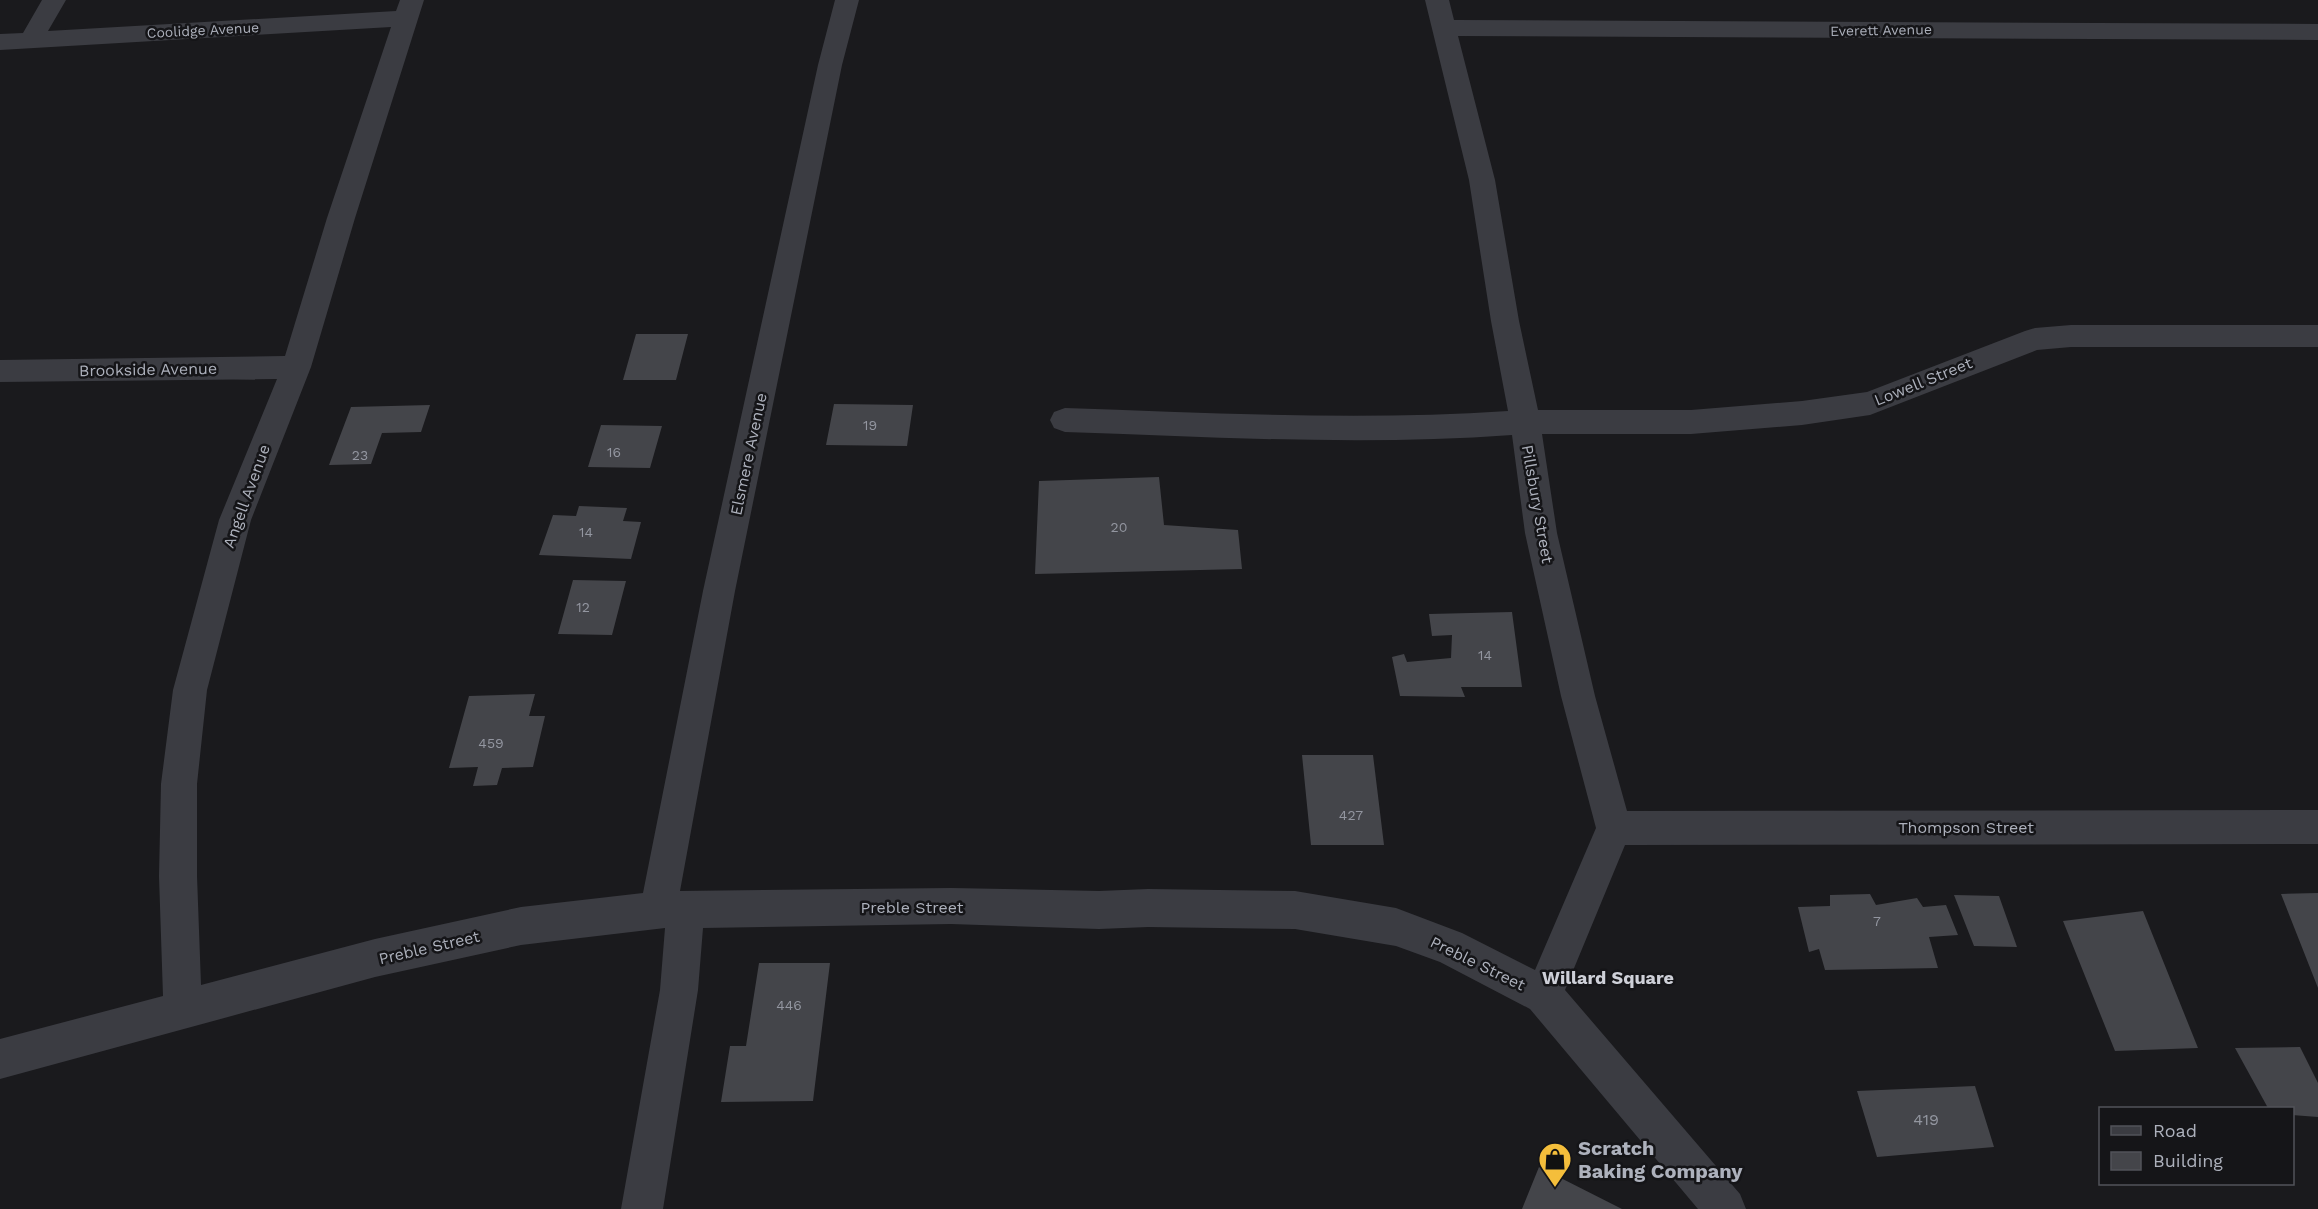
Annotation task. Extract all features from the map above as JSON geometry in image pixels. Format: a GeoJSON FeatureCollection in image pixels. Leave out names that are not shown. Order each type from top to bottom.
{"type":"FeatureCollection","features":[{"type":"Feature","properties":{"kind":"street"},"geometry":{"type":"LineString","coordinates":[[31,40],[54,0]]}},
{"type":"Feature","properties":{"kind":"street","name":"Elsmere Avenue"},"geometry":{"type":"LineString","coordinates":[[642,1209],[679,990],[672,910],[719,591],[830,65],[847,0]]}},
{"type":"Feature","properties":{"kind":"street","name":"Coolidge Avenue"},"geometry":{"type":"LineString","coordinates":[[0,42],[409,9]]}},
{"type":"Feature","properties":{"kind":"street","name":"Angell Avenue"},"geometry":{"type":"LineString","coordinates":[[183,1011],[178,876],[179,807],[190,690],[235,520],[296,367],[409,9]]}},
{"type":"Feature","properties":{"kind":"street","name":"Everett Avenue"},"geometry":{"type":"LineString","coordinates":[[1440,14],[1798,32],[1953,29],[2318,32]]}},
{"type":"Feature","properties":{"kind":"street","name":"Pillsbury Street"},"geometry":{"type":"LineString","coordinates":[[1440,14],[1482,180],[1505,321],[1525,422],[1541,533],[1578,696],[1614,828]]}},
{"type":"Feature","properties":{"kind":"street","name":"Lowell Street"},"geometry":{"type":"LineString","coordinates":[[1065,420],[1232,426],[1454,427],[1525,422],[1691,422],[1802,414],[1870,403],[1950,370],[2035,339],[2083,336],[2318,336]]}},
{"type":"Feature","properties":{"kind":"street","name":"Brookside Avenue"},"geometry":{"type":"LineString","coordinates":[[0,370],[296,367]]}},
{"type":"Feature","properties":{"kind":"street","name":"Thompson Street"},"geometry":{"type":"LineString","coordinates":[[1614,828],[2318,827]]}},
{"type":"Feature","properties":{"kind":"street"},"geometry":{"type":"LineString","coordinates":[[1544,995],[1614,828]]}},
{"type":"Feature","properties":{"kind":"street","name":"Preble Street"},"geometry":{"type":"LineString","coordinates":[[0,1059],[375,958],[521,926],[672,910],[951,906],[1099,910],[1148,908],[1295,910],[1396,927],[1449,946],[1544,995],[1725,1209]]}},
{"type":"Feature","properties":{"kind":"building"},"geometry":{"type":"Polygon","coordinates":[[[636,334],[688,334],[676,380],[623,380],[636,334]]]}},
{"type":"Feature","properties":{"kind":"building"},"geometry":{"type":"Polygon","coordinates":[[[834,404],[913,405],[907,446],[826,445],[834,404]]]}},
{"type":"Feature","properties":{"kind":"building"},"geometry":{"type":"Polygon","coordinates":[[[430,405],[421,432],[382,433],[371,464],[329,465],[351,407],[430,405]]]}},
{"type":"Feature","properties":{"kind":"building"},"geometry":{"type":"Polygon","coordinates":[[[601,425],[662,426],[650,468],[588,467],[601,425]]]}},
{"type":"Feature","properties":{"kind":"building"},"geometry":{"type":"Polygon","coordinates":[[[1159,477],[1164,525],[1238,530],[1242,569],[1035,574],[1039,481],[1159,477]]]}},
{"type":"Feature","properties":{"kind":"building"},"geometry":{"type":"Polygon","coordinates":[[[579,506],[627,508],[623,521],[641,522],[631,559],[539,555],[553,515],[576,516],[579,506]]]}},
{"type":"Feature","properties":{"kind":"building"},"geometry":{"type":"Polygon","coordinates":[[[573,580],[626,581],[612,635],[558,634],[573,580]]]}},
{"type":"Feature","properties":{"kind":"building"},"geometry":{"type":"Polygon","coordinates":[[[1512,612],[1522,687],[1461,687],[1465,697],[1400,696],[1392,657],[1404,654],[1407,662],[1451,658],[1452,635],[1432,636],[1429,614],[1512,612]]]}},
{"type":"Feature","properties":{"kind":"building"},"geometry":{"type":"Polygon","coordinates":[[[535,694],[529,716],[545,716],[533,767],[502,768],[497,785],[473,786],[478,767],[449,768],[469,696],[535,694]]]}},
{"type":"Feature","properties":{"kind":"building"},"geometry":{"type":"Polygon","coordinates":[[[1302,755],[1373,755],[1384,845],[1311,845],[1302,755]]]}},
{"type":"Feature","properties":{"kind":"building"},"geometry":{"type":"Polygon","coordinates":[[[2318,893],[2318,988],[2281,894],[2318,893]]]}},
{"type":"Feature","properties":{"kind":"building"},"geometry":{"type":"Polygon","coordinates":[[[1870,894],[1876,905],[1917,898],[1923,907],[1946,905],[1958,935],[1929,937],[1938,968],[1825,970],[1819,949],[1809,952],[1798,907],[1830,906],[1830,895],[1870,894]]]}},
{"type":"Feature","properties":{"kind":"building"},"geometry":{"type":"Polygon","coordinates":[[[1954,895],[1999,896],[2017,947],[1974,946],[1954,895]]]}},
{"type":"Feature","properties":{"kind":"building"},"geometry":{"type":"Polygon","coordinates":[[[2143,911],[2198,1048],[2115,1051],[2063,921],[2143,911]]]}},
{"type":"Feature","properties":{"kind":"building"},"geometry":{"type":"Polygon","coordinates":[[[759,963],[830,963],[813,1101],[721,1102],[730,1046],[746,1046],[759,963]]]}},
{"type":"Feature","properties":{"kind":"building"},"geometry":{"type":"Polygon","coordinates":[[[2300,1047],[2318,1083],[2318,1117],[2294,1115],[2294,1107],[2267,1107],[2235,1048],[2300,1047]]]}},
{"type":"Feature","properties":{"kind":"building"},"geometry":{"type":"Polygon","coordinates":[[[1975,1086],[1994,1147],[1877,1157],[1857,1091],[1975,1086]]]}},
{"type":"Feature","properties":{"kind":"building","name":"Scratch Baking Company"},"geometry":{"type":"Polygon","coordinates":[[[1539,1167],[1622,1209],[1522,1209],[1539,1167]]]}},
{"type":"Feature","properties":{"kind":"place","name":"Scratch Baking Company"},"geometry":{"type":"Point","coordinates":[1555,1188]}},
{"type":"Feature","properties":{"kind":"district","name":"Willard Square"},"geometry":{"type":"Point","coordinates":[1608,978]}}]}
